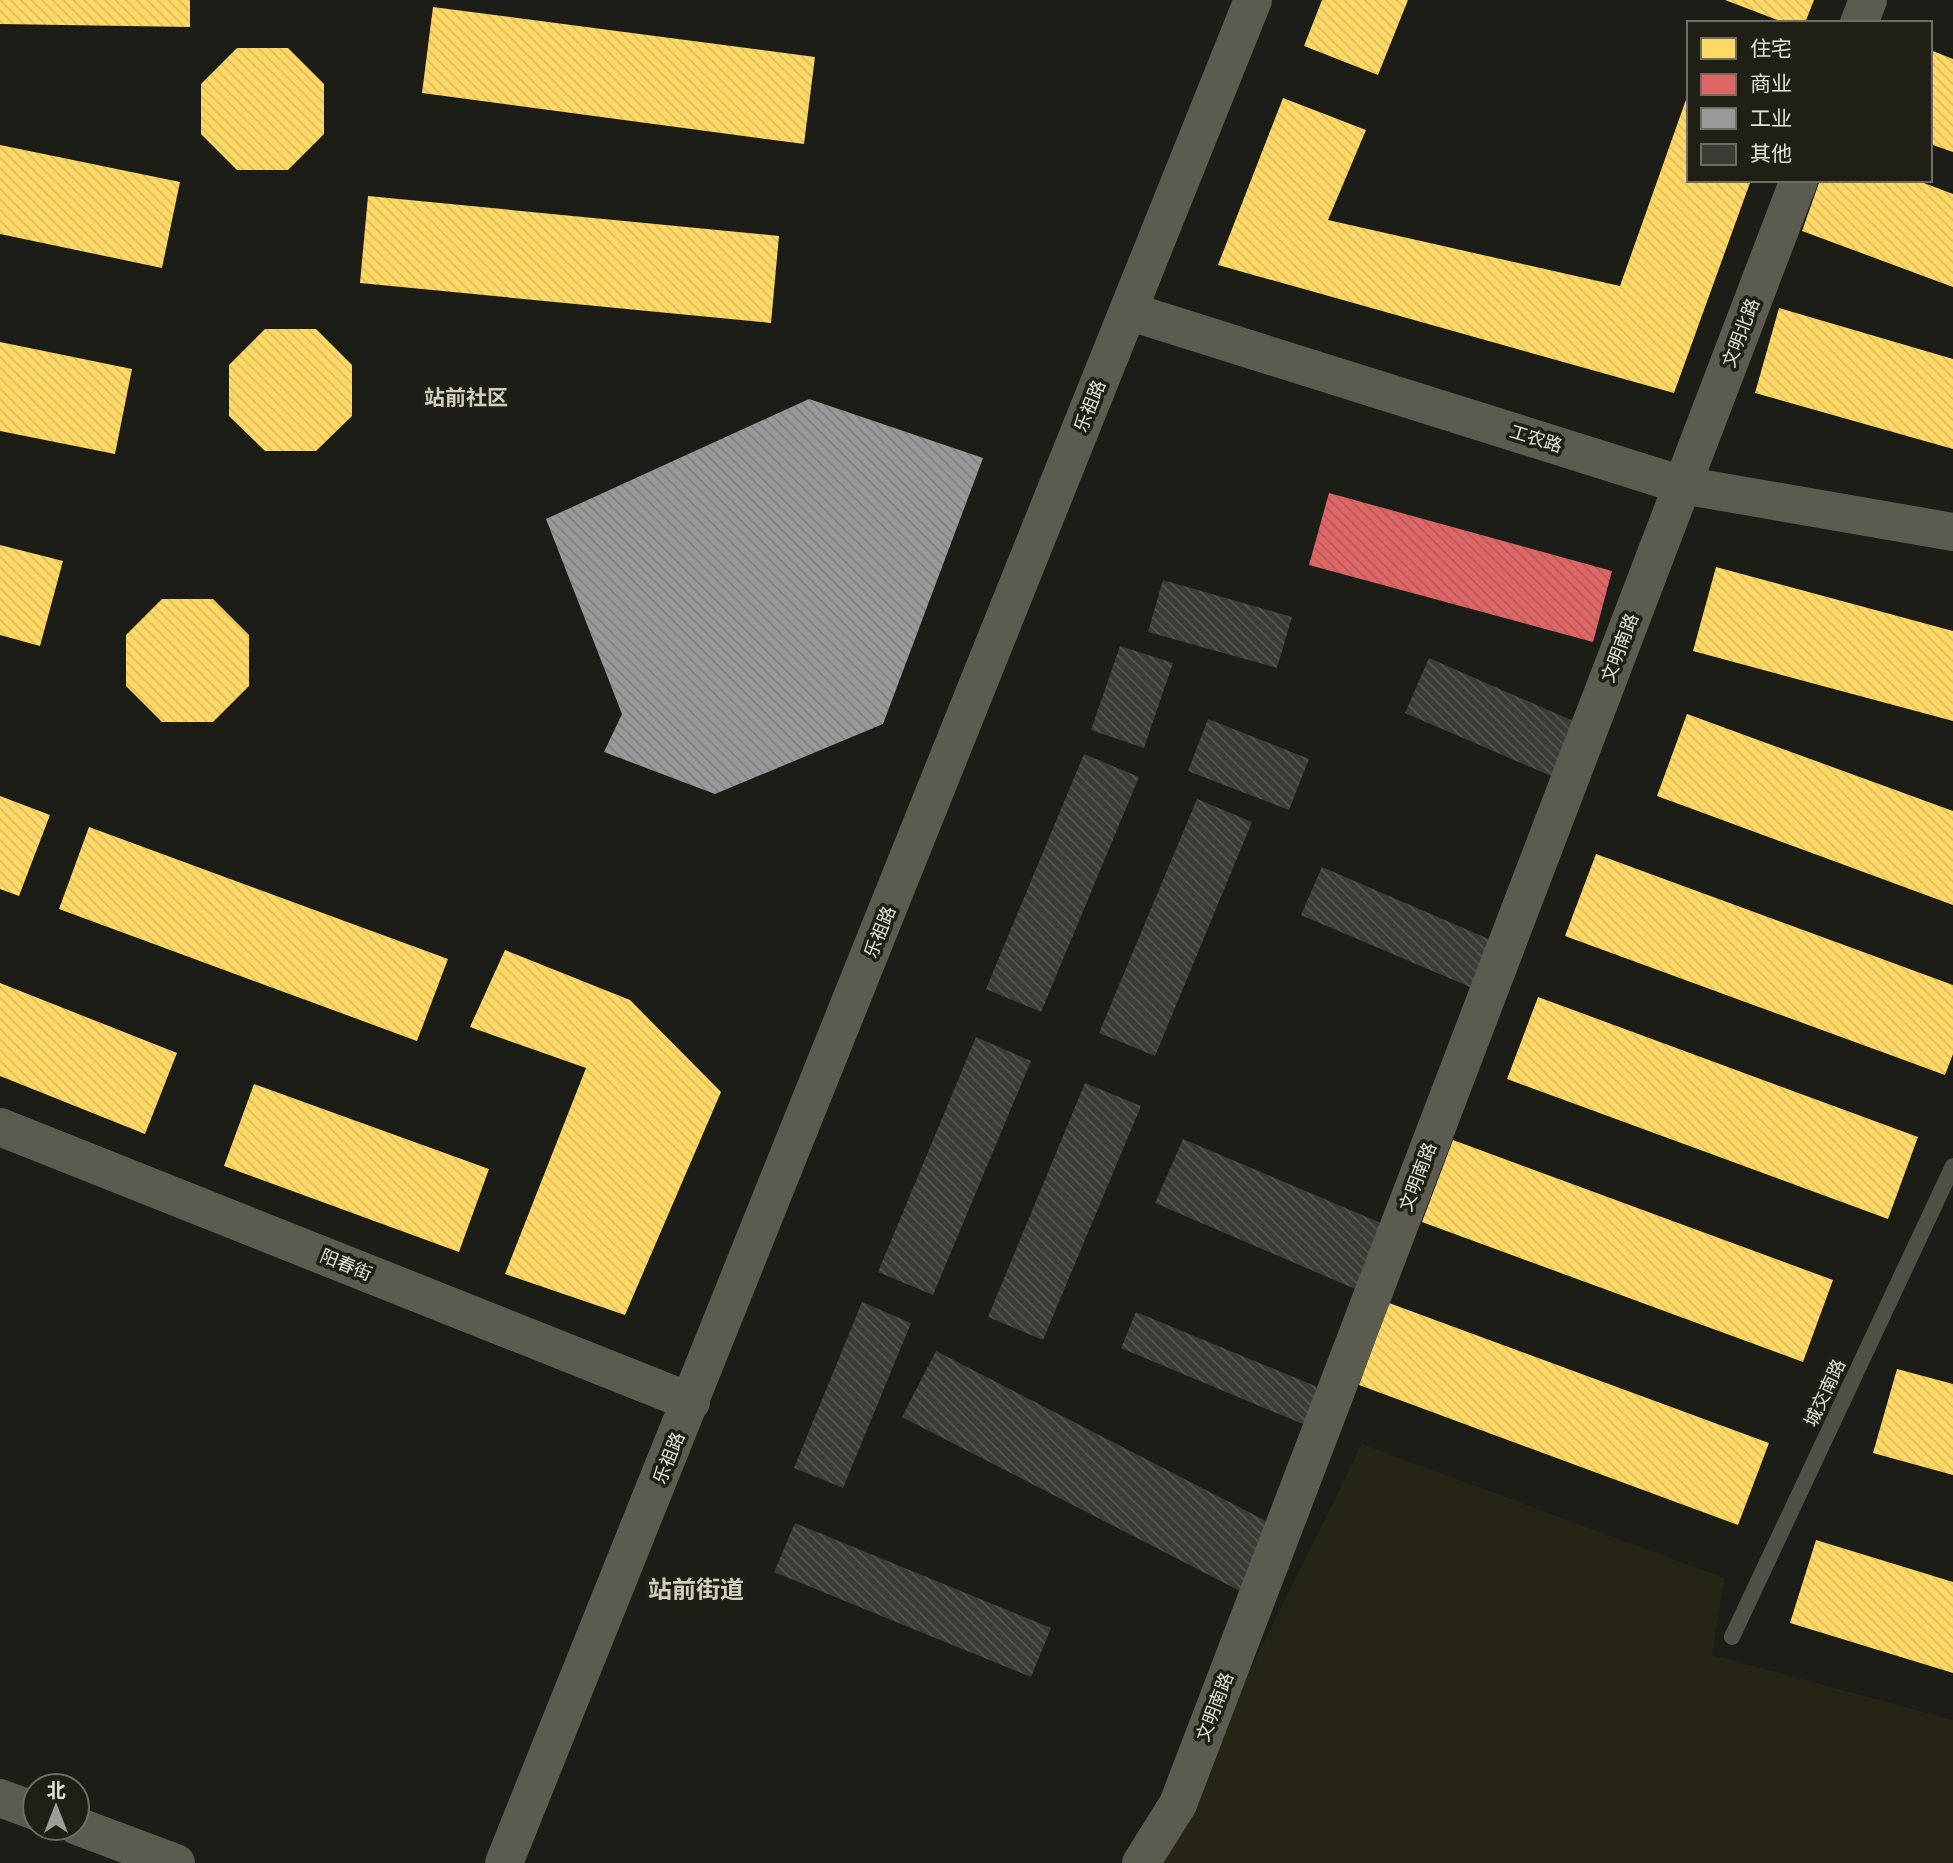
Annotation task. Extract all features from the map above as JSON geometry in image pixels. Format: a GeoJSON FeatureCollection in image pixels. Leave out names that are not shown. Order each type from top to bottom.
{"type":"FeatureCollection","features":[{"type":"Feature","properties":{"kind":"street","name":"乐祖路"},"geometry":{"type":"LineString","coordinates":[[504,1863],[1253,0]]}},
{"type":"Feature","properties":{"kind":"street"},"geometry":{"type":"LineString","coordinates":[[1861,21],[1868,0]]}},
{"type":"Feature","properties":{"kind":"street","name":"文明北路"},"geometry":{"type":"LineString","coordinates":[[1682,485],[1798,182]]}},
{"type":"Feature","properties":{"kind":"street","name":"工农路"},"geometry":{"type":"LineString","coordinates":[[1128,311],[1682,485],[1953,532]]}},
{"type":"Feature","properties":{"kind":"street","name":"文明南路"},"geometry":{"type":"LineString","coordinates":[[1141,1863],[1178,1804],[1682,485]]}},
{"type":"Feature","properties":{"kind":"street","name":"阳春街"},"geometry":{"type":"LineString","coordinates":[[0,1127],[691,1402]]}},
{"type":"Feature","properties":{"kind":"street"},"geometry":{"type":"LineString","coordinates":[[0,1798],[21,1806]]}},
{"type":"Feature","properties":{"kind":"street"},"geometry":{"type":"LineString","coordinates":[[91,1831],[176,1863]]}},
{"type":"Feature","properties":{"kind":"lane","name":"城交南路"},"geometry":{"type":"LineString","coordinates":[[1732,1637],[1953,1166]]}},
{"type":"Feature","properties":{"kind":"shaded area"},"geometry":{"type":"Polygon","coordinates":[[[1362,1444],[1724,1578],[1712,1655],[1953,1720],[1953,1863],[1155,1863],[1362,1444]]]}},
{"type":"Feature","properties":{"kind":"building: 住宅"},"geometry":{"type":"Polygon","coordinates":[[[0,0],[190,0],[190,27],[0,24],[0,0]]]}},
{"type":"Feature","properties":{"kind":"building: 住宅"},"geometry":{"type":"Polygon","coordinates":[[[1322,0],[1408,0],[1378,75],[1304,46],[1322,0]]]}},
{"type":"Feature","properties":{"kind":"building: 住宅"},"geometry":{"type":"Polygon","coordinates":[[[1725,0],[1814,0],[1806,21],[1780,21],[1725,0]]]}},
{"type":"Feature","properties":{"kind":"building: 住宅"},"geometry":{"type":"Polygon","coordinates":[[[433,7],[815,57],[804,144],[422,93],[433,7]]]}},
{"type":"Feature","properties":{"kind":"building: 住宅"},"geometry":{"type":"Polygon","coordinates":[[[237,48],[288,48],[324,84],[324,134],[288,170],[237,170],[201,134],[201,84],[237,48]]]}},
{"type":"Feature","properties":{"kind":"building: 住宅"},"geometry":{"type":"Polygon","coordinates":[[[1932,51],[1953,59],[1953,152],[1932,145],[1932,51]]]}},
{"type":"Feature","properties":{"kind":"building: 住宅"},"geometry":{"type":"Polygon","coordinates":[[[1687,97],[1687,182],[1750,182],[1674,393],[1218,265],[1283,98],[1366,130],[1328,220],[1620,286],[1687,97]]]}},
{"type":"Feature","properties":{"kind":"building: 住宅"},"geometry":{"type":"Polygon","coordinates":[[[0,145],[180,182],[162,268],[0,234],[0,145]]]}},
{"type":"Feature","properties":{"kind":"building: 住宅"},"geometry":{"type":"Polygon","coordinates":[[[1819,182],[1921,182],[1953,194],[1953,287],[1802,231],[1819,182]]]}},
{"type":"Feature","properties":{"kind":"building: 住宅"},"geometry":{"type":"Polygon","coordinates":[[[368,196],[779,236],[771,323],[360,283],[368,196]]]}},
{"type":"Feature","properties":{"kind":"building: 住宅"},"geometry":{"type":"Polygon","coordinates":[[[1779,308],[1953,359],[1953,449],[1755,393],[1779,308]]]}},
{"type":"Feature","properties":{"kind":"building: 住宅"},"geometry":{"type":"Polygon","coordinates":[[[265,329],[316,329],[352,365],[352,416],[316,451],[265,451],[229,416],[229,365],[265,329]]]}},
{"type":"Feature","properties":{"kind":"building: 住宅"},"geometry":{"type":"Polygon","coordinates":[[[0,342],[132,369],[115,454],[0,431],[0,342]]]}},
{"type":"Feature","properties":{"kind":"building: 住宅"},"geometry":{"type":"Polygon","coordinates":[[[0,545],[63,561],[40,646],[0,635],[0,545]]]}},
{"type":"Feature","properties":{"kind":"building: 住宅"},"geometry":{"type":"Polygon","coordinates":[[[1716,567],[1953,631],[1953,721],[1693,651],[1716,567]]]}},
{"type":"Feature","properties":{"kind":"building: 住宅"},"geometry":{"type":"Polygon","coordinates":[[[162,599],[213,599],[249,635],[249,686],[213,722],[162,722],[126,686],[126,635],[162,599]]]}},
{"type":"Feature","properties":{"kind":"building: 住宅"},"geometry":{"type":"Polygon","coordinates":[[[1687,714],[1953,811],[1953,905],[1657,796],[1687,714]]]}},
{"type":"Feature","properties":{"kind":"building: 住宅"},"geometry":{"type":"Polygon","coordinates":[[[0,796],[50,815],[19,896],[0,889],[0,796]]]}},
{"type":"Feature","properties":{"kind":"building: 住宅"},"geometry":{"type":"Polygon","coordinates":[[[89,827],[448,959],[417,1041],[59,909],[89,827]]]}},
{"type":"Feature","properties":{"kind":"building: 住宅"},"geometry":{"type":"Polygon","coordinates":[[[1596,854],[1953,985],[1953,1054],[1945,1075],[1565,936],[1596,854]]]}},
{"type":"Feature","properties":{"kind":"building: 住宅"},"geometry":{"type":"Polygon","coordinates":[[[505,950],[630,1000],[721,1092],[625,1315],[505,1274],[586,1068],[470,1027],[505,950]]]}},
{"type":"Feature","properties":{"kind":"building: 住宅"},"geometry":{"type":"Polygon","coordinates":[[[0,983],[177,1053],[145,1134],[0,1076],[0,983]]]}},
{"type":"Feature","properties":{"kind":"building: 住宅"},"geometry":{"type":"Polygon","coordinates":[[[1538,997],[1918,1137],[1888,1219],[1507,1079],[1538,997]]]}},
{"type":"Feature","properties":{"kind":"building: 住宅"},"geometry":{"type":"Polygon","coordinates":[[[254,1084],[489,1169],[459,1252],[224,1166],[254,1084]]]}},
{"type":"Feature","properties":{"kind":"building: 住宅"},"geometry":{"type":"Polygon","coordinates":[[[1453,1140],[1833,1280],[1803,1362],[1422,1222],[1453,1140]]]}},
{"type":"Feature","properties":{"kind":"building: 住宅"},"geometry":{"type":"Polygon","coordinates":[[[1389,1303],[1769,1443],[1738,1525],[1359,1385],[1389,1303]]]}},
{"type":"Feature","properties":{"kind":"building: 住宅"},"geometry":{"type":"Polygon","coordinates":[[[1897,1369],[1953,1384],[1953,1475],[1873,1453],[1897,1369]]]}},
{"type":"Feature","properties":{"kind":"building: 住宅"},"geometry":{"type":"Polygon","coordinates":[[[1816,1540],[1953,1582],[1953,1673],[1790,1623],[1816,1540]]]}},
{"type":"Feature","properties":{"kind":"building: 商业"},"geometry":{"type":"Polygon","coordinates":[[[1329,493],[1612,571],[1593,642],[1309,565],[1329,493]]]}},
{"type":"Feature","properties":{"kind":"building: 工业"},"geometry":{"type":"Polygon","coordinates":[[[809,399],[983,458],[883,724],[715,794],[604,752],[622,714],[546,519],[809,399]]]}},
{"type":"Feature","properties":{"kind":"building: 其他"},"geometry":{"type":"Polygon","coordinates":[[[1163,580],[1292,617],[1277,668],[1148,632],[1163,580]]]}},
{"type":"Feature","properties":{"kind":"building: 其他"},"geometry":{"type":"Polygon","coordinates":[[[1120,646],[1173,663],[1144,748],[1091,730],[1120,646]]]}},
{"type":"Feature","properties":{"kind":"building: 其他"},"geometry":{"type":"Polygon","coordinates":[[[1429,658],[1580,724],[1556,778],[1405,713],[1429,658]]]}},
{"type":"Feature","properties":{"kind":"building: 其他"},"geometry":{"type":"Polygon","coordinates":[[[1208,719],[1309,759],[1289,810],[1188,771],[1208,719]]]}},
{"type":"Feature","properties":{"kind":"building: 其他"},"geometry":{"type":"Polygon","coordinates":[[[1084,754],[1139,777],[1041,1012],[986,989],[1084,754]]]}},
{"type":"Feature","properties":{"kind":"building: 其他"},"geometry":{"type":"Polygon","coordinates":[[[1197,799],[1252,822],[1155,1056],[1099,1033],[1197,799]]]}},
{"type":"Feature","properties":{"kind":"building: 其他"},"geometry":{"type":"Polygon","coordinates":[[[1322,867],[1498,943],[1477,990],[1301,915],[1322,867]]]}},
{"type":"Feature","properties":{"kind":"building: 其他"},"geometry":{"type":"Polygon","coordinates":[[[976,1037],[1031,1061],[933,1295],[878,1272],[976,1037]]]}},
{"type":"Feature","properties":{"kind":"building: 其他"},"geometry":{"type":"Polygon","coordinates":[[[1085,1083],[1141,1106],[1043,1340],[988,1317],[1085,1083]]]}},
{"type":"Feature","properties":{"kind":"building: 其他"},"geometry":{"type":"Polygon","coordinates":[[[1183,1139],[1388,1226],[1360,1291],[1155,1203],[1183,1139]]]}},
{"type":"Feature","properties":{"kind":"building: 其他"},"geometry":{"type":"Polygon","coordinates":[[[862,1302],[911,1323],[843,1488],[794,1468],[862,1302]]]}},
{"type":"Feature","properties":{"kind":"building: 其他"},"geometry":{"type":"Polygon","coordinates":[[[1136,1312],[1320,1388],[1305,1425],[1121,1348],[1136,1312]]]}},
{"type":"Feature","properties":{"kind":"building: 其他"},"geometry":{"type":"Polygon","coordinates":[[[936,1351],[1274,1525],[1240,1591],[902,1417],[936,1351]]]}},
{"type":"Feature","properties":{"kind":"building: 其他"},"geometry":{"type":"Polygon","coordinates":[[[795,1523],[1051,1628],[1031,1677],[774,1572],[795,1523]]]}},
{"type":"Feature","properties":{"kind":"district","name":"站前社区"},"geometry":{"type":"Point","coordinates":[466,398]}},
{"type":"Feature","properties":{"kind":"district","name":"站前街道"},"geometry":{"type":"Point","coordinates":[696,1590]}}]}
